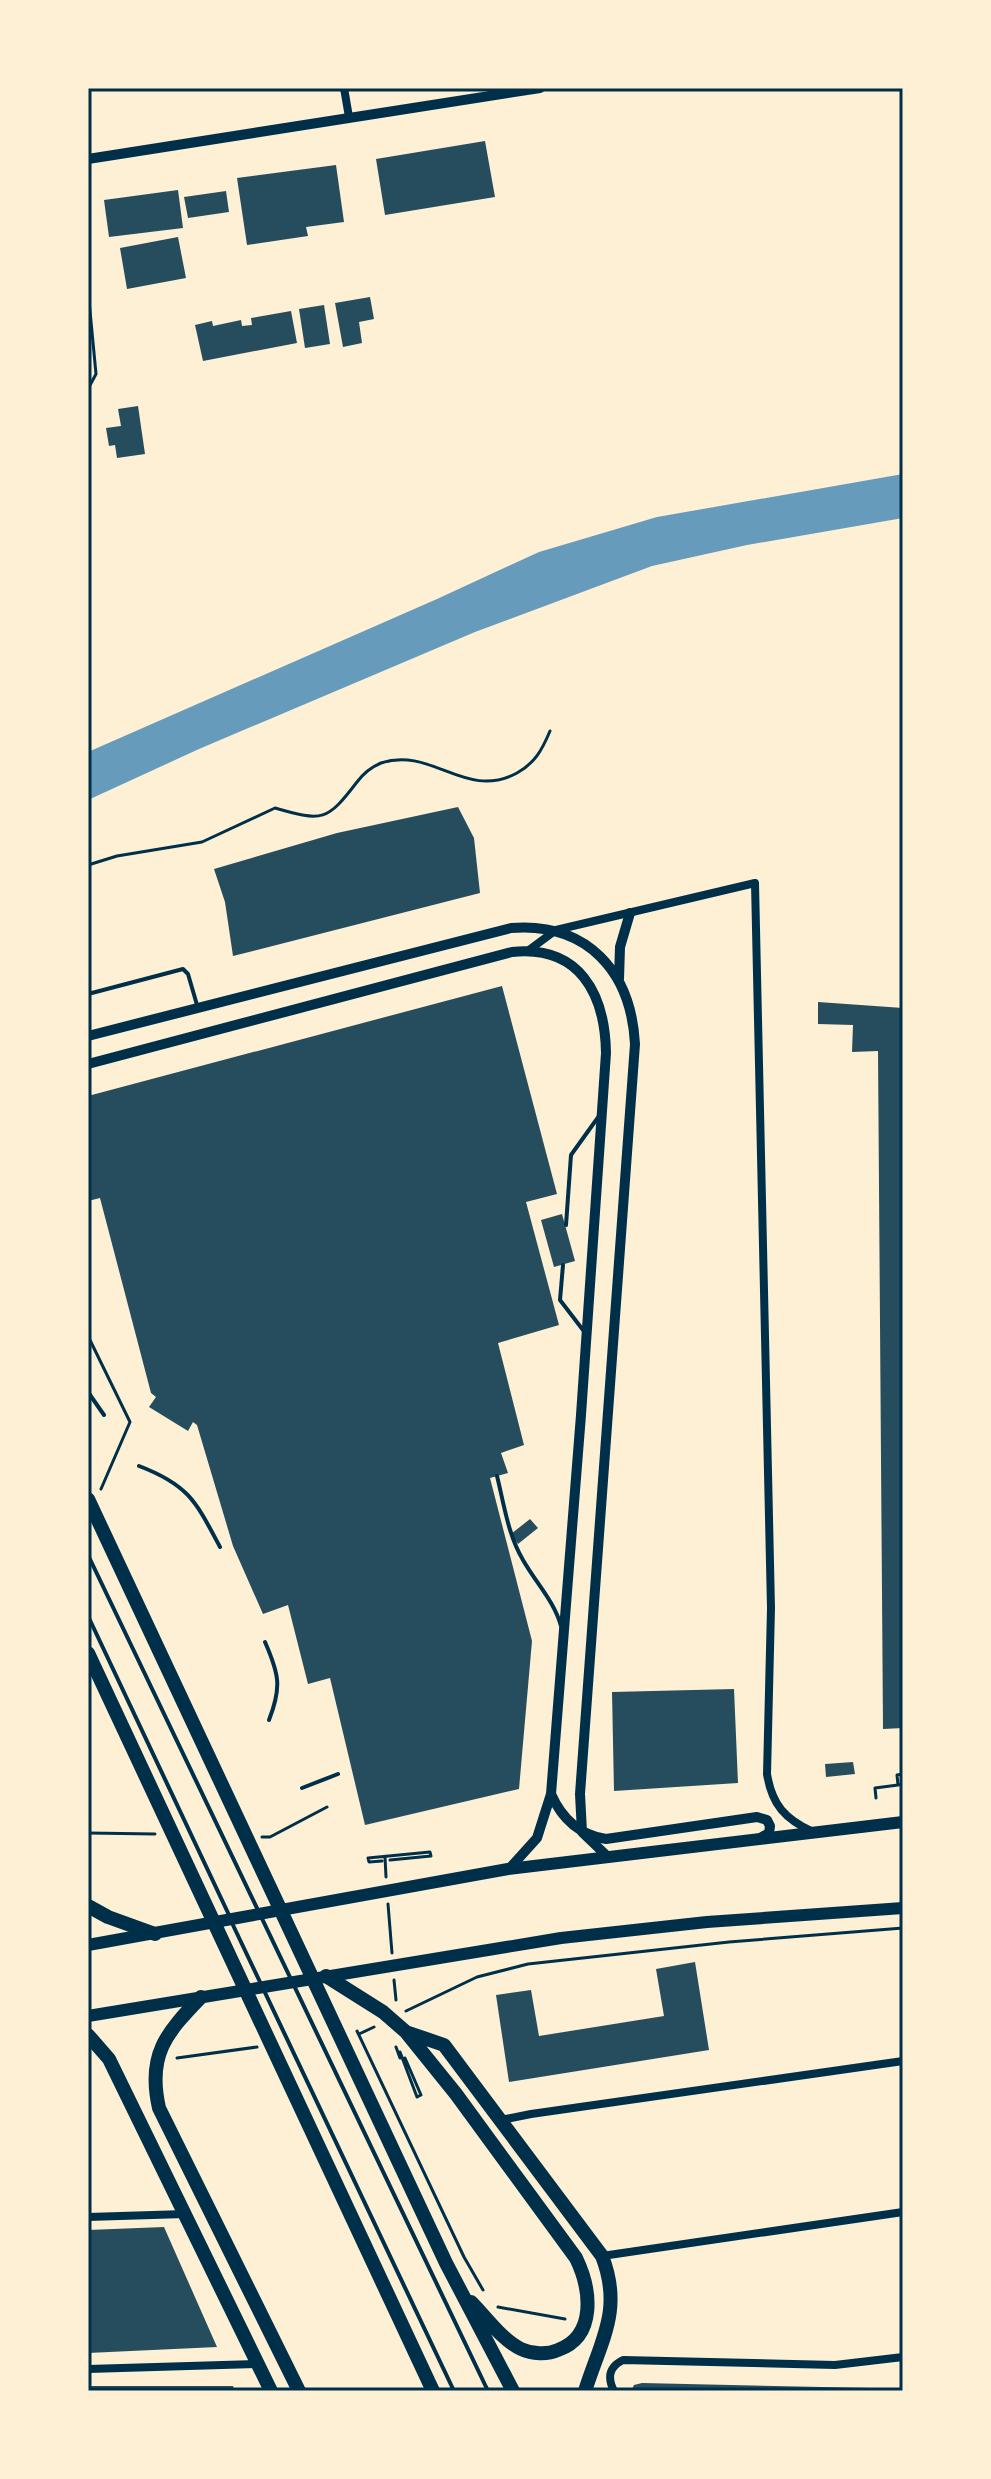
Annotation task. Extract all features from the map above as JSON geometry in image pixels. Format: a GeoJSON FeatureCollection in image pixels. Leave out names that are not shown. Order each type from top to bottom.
{"type":"FeatureCollection","features":[{"type":"Feature","properties":{"kind":"highway"},"geometry":{"type":"LineString","coordinates":[[88,1499],[446,2263],[513,2391]]}},
{"type":"Feature","properties":{"kind":"highway"},"geometry":{"type":"LineString","coordinates":[[88,1653],[433,2391]]}},
{"type":"Feature","properties":{"kind":"highway"},"geometry":{"type":"LineString","coordinates":[[88,1906],[108,1917],[155,1934]]}},
{"type":"Feature","properties":{"kind":"highway"},"geometry":{"type":"LineString","coordinates":[[326,1976],[383,2012],[400,2040],[456,2094],[576,2258],[586,2281],[588,2311],[581,2335],[550,2353],[535,2353],[511,2343],[461,2292]]}},
{"type":"Feature","properties":{"kind":"highway"},"geometry":{"type":"LineString","coordinates":[[201,1997],[169,2032],[159,2052],[155,2079],[159,2108],[299,2391]]}},
{"type":"Feature","properties":{"kind":"highway"},"geometry":{"type":"LineString","coordinates":[[88,2035],[109,2059],[271,2391]]}},
{"type":"Feature","properties":{"kind":"highway"},"geometry":{"type":"LineString","coordinates":[[400,2040],[425,2036],[444,2045],[602,2256],[611,2288],[611,2309],[585,2391]]}},
{"type":"Feature","properties":{"kind":"main road"},"geometry":{"type":"LineString","coordinates":[[88,1945],[508,1869],[903,1822]]}},
{"type":"Feature","properties":{"kind":"main road"},"geometry":{"type":"LineString","coordinates":[[88,2016],[576,1937],[722,1920],[903,1908]]}},
{"type":"Feature","properties":{"kind":"street"},"geometry":{"type":"LineString","coordinates":[[344,88],[349,117]]}},
{"type":"Feature","properties":{"kind":"street"},"geometry":{"type":"LineString","coordinates":[[88,159],[540,88]]}},
{"type":"Feature","properties":{"kind":"street"},"geometry":{"type":"LineString","coordinates":[[529,950],[556,930],[755,883],[771,1592],[767,1774],[777,1808],[790,1820],[816,1833]]}},
{"type":"Feature","properties":{"kind":"street"},"geometry":{"type":"LineString","coordinates":[[620,981],[620,947],[630,913]]}},
{"type":"Feature","properties":{"kind":"street"},"geometry":{"type":"LineString","coordinates":[[88,1036],[526,926],[556,930],[586,945],[620,981],[634,1019],[635,1044],[580,1794],[582,1832]]}},
{"type":"Feature","properties":{"kind":"street"},"geometry":{"type":"LineString","coordinates":[[88,1064],[512,952],[529,950],[569,964],[597,995],[606,1027],[603,1111],[551,1794],[537,1838],[508,1869]]}},
{"type":"Feature","properties":{"kind":"street"},"geometry":{"type":"LineString","coordinates":[[551,1794],[564,1817],[607,1856]]}},
{"type":"Feature","properties":{"kind":"street"},"geometry":{"type":"LineString","coordinates":[[582,1832],[606,1839],[757,1817],[767,1820],[770,1826],[769,1833],[760,1838]]}},
{"type":"Feature","properties":{"kind":"street"},"geometry":{"type":"LineString","coordinates":[[501,2120],[903,2061]]}},
{"type":"Feature","properties":{"kind":"street"},"geometry":{"type":"LineString","coordinates":[[602,2256],[903,2212]]}},
{"type":"Feature","properties":{"kind":"street"},"geometry":{"type":"LineString","coordinates":[[88,2217],[185,2214]]}},
{"type":"Feature","properties":{"kind":"street"},"geometry":{"type":"LineString","coordinates":[[614,2391],[610,2383],[611,2371],[615,2364],[623,2360],[835,2365],[903,2357]]}},
{"type":"Feature","properties":{"kind":"street"},"geometry":{"type":"LineString","coordinates":[[88,2369],[258,2364]]}},
{"type":"Feature","properties":{"kind":"lane"},"geometry":{"type":"LineString","coordinates":[[88,994],[183,969],[188,974],[197,1007]]}},
{"type":"Feature","properties":{"kind":"lane"},"geometry":{"type":"LineString","coordinates":[[566,1225],[571,1155],[603,1111]]}},
{"type":"Feature","properties":{"kind":"lane"},"geometry":{"type":"LineString","coordinates":[[563,1265],[560,1300],[587,1335]]}},
{"type":"Feature","properties":{"kind":"lane"},"geometry":{"type":"LineString","coordinates":[[88,1392],[104,1415]]}},
{"type":"Feature","properties":{"kind":"lane"},"geometry":{"type":"LineString","coordinates":[[139,1466],[165,1476],[191,1497],[220,1547]]}},
{"type":"Feature","properties":{"kind":"lane"},"geometry":{"type":"LineString","coordinates":[[497,1476],[512,1537],[523,1560],[554,1607],[564,1637]]}},
{"type":"Feature","properties":{"kind":"lane"},"geometry":{"type":"LineString","coordinates":[[88,1555],[488,2391]]}},
{"type":"Feature","properties":{"kind":"lane"},"geometry":{"type":"LineString","coordinates":[[88,1616],[454,2391]]}},
{"type":"Feature","properties":{"kind":"lane"},"geometry":{"type":"LineString","coordinates":[[265,1642],[278,1673],[279,1690],[269,1720]]}},
{"type":"Feature","properties":{"kind":"lane"},"geometry":{"type":"LineString","coordinates":[[302,1788],[338,1774]]}},
{"type":"Feature","properties":{"kind":"path"},"geometry":{"type":"LineString","coordinates":[[88,290],[96,374],[88,389]]}},
{"type":"Feature","properties":{"kind":"path"},"geometry":{"type":"LineString","coordinates":[[88,865],[117,856],[202,842],[275,808],[303,817],[324,816],[341,806],[363,774],[380,764],[410,759],[465,779],[484,783],[505,779],[530,766],[542,752],[550,731]]}},
{"type":"Feature","properties":{"kind":"path"},"geometry":{"type":"LineString","coordinates":[[88,1336],[130,1422],[100,1488],[106,1501]]}},
{"type":"Feature","properties":{"kind":"path"},"geometry":{"type":"LineString","coordinates":[[876,1798],[875,1788],[900,1785],[897,1775],[903,1774]]}},
{"type":"Feature","properties":{"kind":"path"},"geometry":{"type":"LineString","coordinates":[[387,1888],[384,1859],[430,1852],[431,1856],[390,1860]]}},
{"type":"Feature","properties":{"kind":"path"},"geometry":{"type":"LineString","coordinates":[[388,1903],[393,1965]]}},
{"type":"Feature","properties":{"kind":"path"},"geometry":{"type":"LineString","coordinates":[[455,1987],[477,1977],[528,1964],[729,1942],[903,1928]]}},
{"type":"Feature","properties":{"kind":"path"},"geometry":{"type":"LineString","coordinates":[[394,1980],[397,2011]]}},
{"type":"Feature","properties":{"kind":"path"},"geometry":{"type":"LineString","coordinates":[[400,2040],[403,2058],[417,2097],[421,2095],[403,2058]]}},
{"type":"Feature","properties":{"kind":"path"},"geometry":{"type":"LineString","coordinates":[[464,2257],[485,2294]]}},
{"type":"Feature","properties":{"kind":"path"},"geometry":{"type":"LineString","coordinates":[[492,2306],[565,2319]]}},
{"type":"Feature","properties":{"kind":"water"},"geometry":{"type":"Polygon","coordinates":[[[903,474],[903,518],[747,545],[652,566],[475,632],[199,749],[88,800],[88,752],[539,552],[657,517],[903,474]]]}},
{"type":"Feature","properties":{"kind":"building"},"geometry":{"type":"Polygon","coordinates":[[[485,141],[495,197],[385,215],[376,159],[485,141]]]}},
{"type":"Feature","properties":{"kind":"building"},"geometry":{"type":"Polygon","coordinates":[[[336,165],[344,222],[306,227],[308,236],[247,245],[237,178],[336,165]]]}},
{"type":"Feature","properties":{"kind":"building"},"geometry":{"type":"Polygon","coordinates":[[[178,190],[183,228],[109,237],[104,200],[178,190]]]}},
{"type":"Feature","properties":{"kind":"building"},"geometry":{"type":"Polygon","coordinates":[[[226,191],[229,212],[188,218],[184,197],[226,191]]]}},
{"type":"Feature","properties":{"kind":"building"},"geometry":{"type":"Polygon","coordinates":[[[178,237],[186,278],[127,289],[120,248],[178,237]]]}},
{"type":"Feature","properties":{"kind":"building"},"geometry":{"type":"Polygon","coordinates":[[[370,297],[374,319],[359,322],[362,343],[343,347],[335,303],[370,297]]]}},
{"type":"Feature","properties":{"kind":"building"},"geometry":{"type":"Polygon","coordinates":[[[324,305],[330,344],[305,348],[299,309],[324,305]]]}},
{"type":"Feature","properties":{"kind":"building"},"geometry":{"type":"Polygon","coordinates":[[[291,311],[297,343],[203,361],[195,325],[212,321],[213,326],[241,320],[242,326],[252,325],[251,318],[291,311]]]}},
{"type":"Feature","properties":{"kind":"building"},"geometry":{"type":"Polygon","coordinates":[[[138,406],[145,454],[117,458],[115,445],[109,446],[106,428],[121,426],[118,409],[138,406]]]}},
{"type":"Feature","properties":{"kind":"building"},"geometry":{"type":"Polygon","coordinates":[[[458,807],[474,838],[480,893],[233,956],[225,902],[214,869],[337,833],[458,807]]]}},
{"type":"Feature","properties":{"kind":"building"},"geometry":{"type":"Polygon","coordinates":[[[502,986],[557,1194],[526,1202],[559,1325],[498,1343],[524,1445],[501,1453],[508,1473],[490,1478],[532,1641],[519,1789],[365,1825],[330,1678],[308,1684],[288,1605],[263,1614],[233,1546],[197,1425],[193,1422],[188,1431],[149,1407],[156,1397],[151,1393],[100,1198],[88,1201],[88,1096],[502,986]]]}},
{"type":"Feature","properties":{"kind":"building"},"geometry":{"type":"Polygon","coordinates":[[[818,1002],[903,1008],[903,1728],[883,1729],[878,1051],[852,1052],[853,1025],[818,1024],[818,1002]]]}},
{"type":"Feature","properties":{"kind":"building"},"geometry":{"type":"Polygon","coordinates":[[[562,1214],[575,1261],[554,1267],[541,1220],[562,1214]]]}},
{"type":"Feature","properties":{"kind":"building"},"geometry":{"type":"Polygon","coordinates":[[[530,1519],[538,1528],[518,1544],[511,1534],[530,1519]]]}},
{"type":"Feature","properties":{"kind":"building"},"geometry":{"type":"Polygon","coordinates":[[[734,1689],[738,1783],[614,1791],[612,1692],[734,1689]]]}},
{"type":"Feature","properties":{"kind":"building"},"geometry":{"type":"Polygon","coordinates":[[[853,1762],[855,1774],[826,1777],[825,1764],[853,1762]]]}},
{"type":"Feature","properties":{"kind":"building"},"geometry":{"type":"Polygon","coordinates":[[[695,1962],[709,2050],[509,2082],[496,1995],[531,1990],[539,2036],[664,2016],[656,1969],[695,1962]]]}},
{"type":"Feature","properties":{"kind":"building"},"geometry":{"type":"Polygon","coordinates":[[[164,2227],[217,2347],[88,2353],[88,2230],[164,2227]]]}},
{"type":"Feature","properties":{"kind":"building"},"geometry":{"type":"Polygon","coordinates":[[[634,2385],[870,2388],[870,2391],[631,2391],[634,2385]]]}},
{"type":"Feature","properties":{"kind":"building"},"geometry":{"type":"Polygon","coordinates":[[[88,2386],[233,2386],[235,2391],[88,2391],[88,2386]]]}}]}
